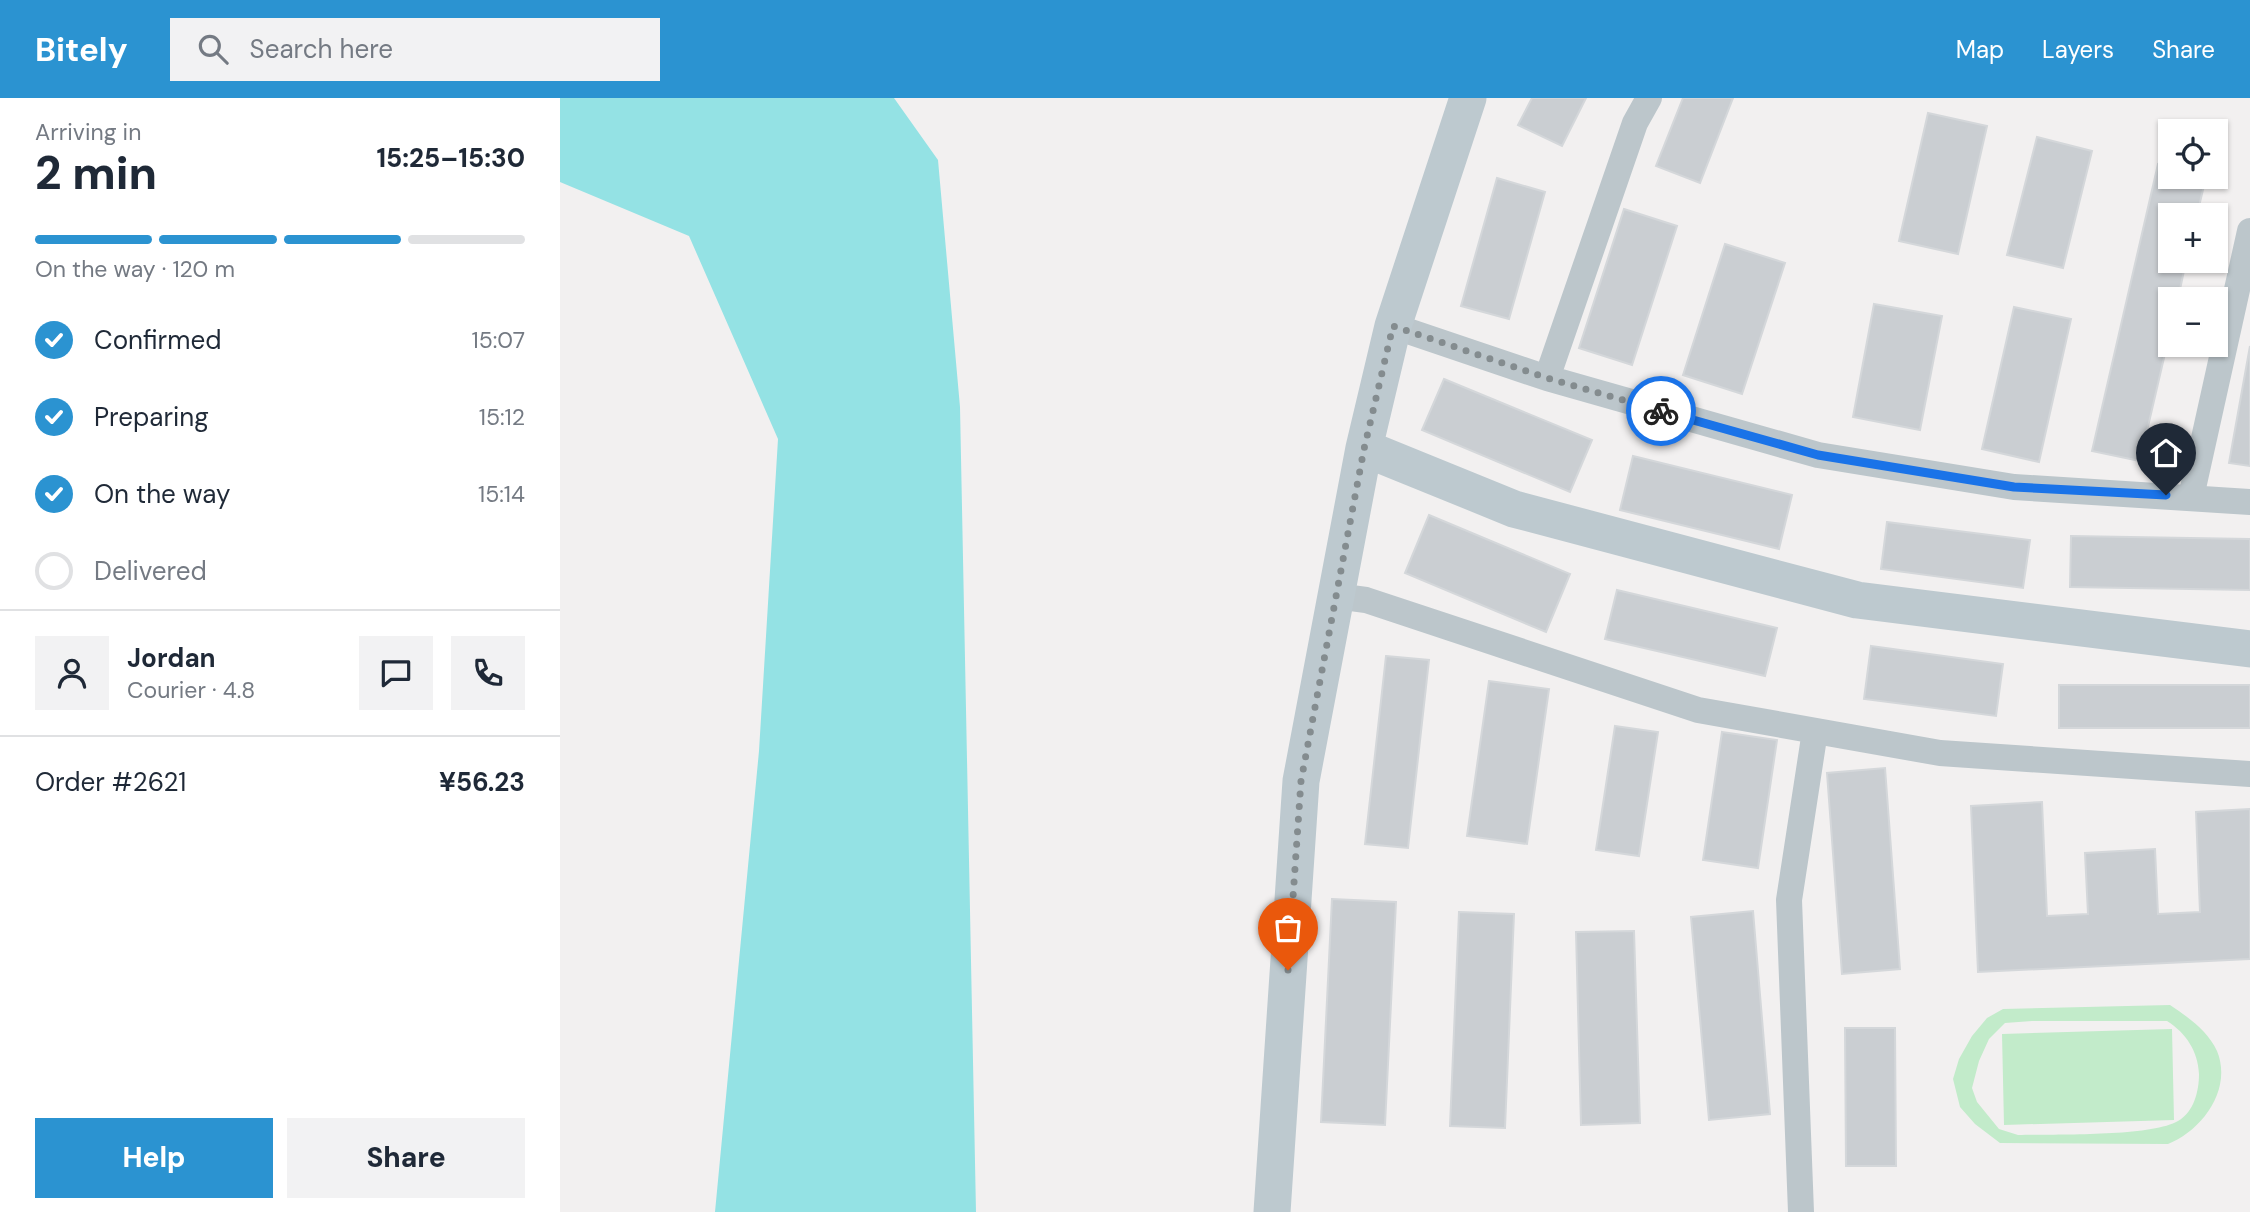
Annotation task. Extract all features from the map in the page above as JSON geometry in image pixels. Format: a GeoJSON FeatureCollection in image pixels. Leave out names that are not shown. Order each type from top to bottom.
{"type":"FeatureCollection","features":[{"type":"Feature","properties":{"kind":"street"},"geometry":{"type":"LineString","coordinates":[[1272,1212],[1301,781],[1364,449],[1393,326],[1468,98]]}},
{"type":"Feature","properties":{"kind":"street"},"geometry":{"type":"LineString","coordinates":[[1547,378],[1635,123],[1649,98]]}},
{"type":"Feature","properties":{"kind":"street"},"geometry":{"type":"LineString","coordinates":[[2191,497],[2250,231]]}},
{"type":"Feature","properties":{"kind":"street"},"geometry":{"type":"LineString","coordinates":[[1393,326],[1547,378],[1818,455],[2014,487],[2250,502]]}},
{"type":"Feature","properties":{"kind":"street"},"geometry":{"type":"LineString","coordinates":[[1364,449],[1514,509],[1857,600],[2250,649]]}},
{"type":"Feature","properties":{"kind":"street"},"geometry":{"type":"LineString","coordinates":[[1336,596],[1366,600],[1698,710],[1940,753],[2250,774]]}},
{"type":"Feature","properties":{"kind":"street"},"geometry":{"type":"LineString","coordinates":[[1801,1212],[1789,900],[1815,731]]}},
{"type":"Feature","properties":{"kind":"green space"},"geometry":{"type":"Polygon","coordinates":[[[2170,1005],[2203,1031],[2217,1051],[2221,1080],[2217,1094],[2202,1119],[2180,1138],[2168,1144],[2000,1143],[1975,1124],[1960,1107],[1953,1079],[1959,1059],[1972,1036],[1987,1018],[2003,1009],[2170,1005]],[[2167,1021],[2005,1023],[1989,1039],[1979,1061],[1972,1088],[1977,1102],[1999,1129],[2018,1135],[2125,1132],[2147,1130],[2178,1121],[2188,1112],[2197,1094],[2198,1066],[2190,1043],[2167,1021]]]}},
{"type":"Feature","properties":{"kind":"green space"},"geometry":{"type":"Polygon","coordinates":[[[2172,1029],[2174,1120],[2004,1125],[2002,1034],[2172,1029]]]}},
{"type":"Feature","properties":{"kind":"water"},"geometry":{"type":"Polygon","coordinates":[[[560,98],[894,98],[938,160],[960,407],[976,1212],[715,1212],[759,751],[778,439],[689,236],[560,182],[560,98]]]}},
{"type":"Feature","properties":{"kind":"building"},"geometry":{"type":"Polygon","coordinates":[[[1532,98],[1586,98],[1562,146],[1518,125],[1532,98]]]}},
{"type":"Feature","properties":{"kind":"building"},"geometry":{"type":"Polygon","coordinates":[[[1683,98],[1733,98],[1700,183],[1656,166],[1683,98]]]}},
{"type":"Feature","properties":{"kind":"building"},"geometry":{"type":"Polygon","coordinates":[[[1928,113],[1987,126],[1958,254],[1899,241],[1928,113]]]}},
{"type":"Feature","properties":{"kind":"building"},"geometry":{"type":"Polygon","coordinates":[[[2037,137],[2092,151],[2063,268],[2007,255],[2037,137]]]}},
{"type":"Feature","properties":{"kind":"building"},"geometry":{"type":"Polygon","coordinates":[[[2158,164],[2158,189],[2203,189],[2200,203],[2158,203],[2158,273],[2183,273],[2181,287],[2158,287],[2158,357],[2164,357],[2140,461],[2092,451],[2158,164]]]}},
{"type":"Feature","properties":{"kind":"building"},"geometry":{"type":"Polygon","coordinates":[[[1497,178],[1545,192],[1509,319],[1461,306],[1497,178]]]}},
{"type":"Feature","properties":{"kind":"building"},"geometry":{"type":"Polygon","coordinates":[[[1624,209],[1677,226],[1632,365],[1579,348],[1624,209]]]}},
{"type":"Feature","properties":{"kind":"building"},"geometry":{"type":"Polygon","coordinates":[[[1725,244],[1785,263],[1742,394],[1683,375],[1725,244]]]}},
{"type":"Feature","properties":{"kind":"building"},"geometry":{"type":"Polygon","coordinates":[[[1874,304],[1942,316],[1920,430],[1853,417],[1874,304]]]}},
{"type":"Feature","properties":{"kind":"building"},"geometry":{"type":"Polygon","coordinates":[[[2014,307],[2071,319],[2039,462],[1982,449],[2014,307]]]}},
{"type":"Feature","properties":{"kind":"building"},"geometry":{"type":"Polygon","coordinates":[[[2250,346],[2250,466],[2229,463],[2250,346]]]}},
{"type":"Feature","properties":{"kind":"building"},"geometry":{"type":"Polygon","coordinates":[[[1444,379],[1592,440],[1570,492],[1422,430],[1444,379]]]}},
{"type":"Feature","properties":{"kind":"building"},"geometry":{"type":"Polygon","coordinates":[[[1633,456],[1792,495],[1779,549],[1620,510],[1633,456]]]}},
{"type":"Feature","properties":{"kind":"building"},"geometry":{"type":"Polygon","coordinates":[[[1429,515],[1570,574],[1546,632],[1405,573],[1429,515]]]}},
{"type":"Feature","properties":{"kind":"building"},"geometry":{"type":"Polygon","coordinates":[[[1887,522],[2030,540],[2023,588],[1881,569],[1887,522]]]}},
{"type":"Feature","properties":{"kind":"building"},"geometry":{"type":"Polygon","coordinates":[[[2071,536],[2250,539],[2250,590],[2070,587],[2071,536]]]}},
{"type":"Feature","properties":{"kind":"building"},"geometry":{"type":"Polygon","coordinates":[[[1617,590],[1777,628],[1765,676],[1605,639],[1617,590]]]}},
{"type":"Feature","properties":{"kind":"building"},"geometry":{"type":"Polygon","coordinates":[[[1871,646],[2003,664],[1996,716],[1864,699],[1871,646]]]}},
{"type":"Feature","properties":{"kind":"building"},"geometry":{"type":"Polygon","coordinates":[[[1386,656],[1429,660],[1408,848],[1365,844],[1386,656]]]}},
{"type":"Feature","properties":{"kind":"building"},"geometry":{"type":"Polygon","coordinates":[[[1489,681],[1549,689],[1527,844],[1467,836],[1489,681]]]}},
{"type":"Feature","properties":{"kind":"building"},"geometry":{"type":"Polygon","coordinates":[[[2059,685],[2250,685],[2250,728],[2059,728],[2059,685]]]}},
{"type":"Feature","properties":{"kind":"building"},"geometry":{"type":"Polygon","coordinates":[[[1615,726],[1658,732],[1639,856],[1596,850],[1615,726]]]}},
{"type":"Feature","properties":{"kind":"building"},"geometry":{"type":"Polygon","coordinates":[[[1722,732],[1777,740],[1758,868],[1703,860],[1722,732]]]}},
{"type":"Feature","properties":{"kind":"building"},"geometry":{"type":"Polygon","coordinates":[[[1885,768],[1900,969],[1842,974],[1827,773],[1885,768]]]}},
{"type":"Feature","properties":{"kind":"building"},"geometry":{"type":"Polygon","coordinates":[[[2042,802],[2047,916],[2088,914],[2085,853],[2155,849],[2158,914],[2200,912],[2196,812],[2250,809],[2250,959],[1978,972],[1971,806],[2042,802]]]}},
{"type":"Feature","properties":{"kind":"building"},"geometry":{"type":"Polygon","coordinates":[[[1332,899],[1396,902],[1385,1125],[1321,1122],[1332,899]]]}},
{"type":"Feature","properties":{"kind":"building"},"geometry":{"type":"Polygon","coordinates":[[[1753,911],[1770,1114],[1709,1120],[1691,917],[1753,911]]]}},
{"type":"Feature","properties":{"kind":"building"},"geometry":{"type":"Polygon","coordinates":[[[1459,912],[1514,914],[1505,1128],[1450,1126],[1459,912]]]}},
{"type":"Feature","properties":{"kind":"building"},"geometry":{"type":"Polygon","coordinates":[[[1634,931],[1640,1123],[1581,1125],[1576,932],[1634,931]]]}},
{"type":"Feature","properties":{"kind":"building"},"geometry":{"type":"Polygon","coordinates":[[[1845,1028],[1895,1028],[1896,1166],[1846,1166],[1845,1028]]]}},
{"type":"Feature","properties":{"kind":"way so far"},"geometry":{"type":"LineString","coordinates":[[1288,970],[1301,781],[1364,449],[1393,326],[1547,378],[1661,411]]}},
{"type":"Feature","properties":{"kind":"route"},"geometry":{"type":"LineString","coordinates":[[1661,411],[1818,455],[2014,487],[2166,495]]}}]}
